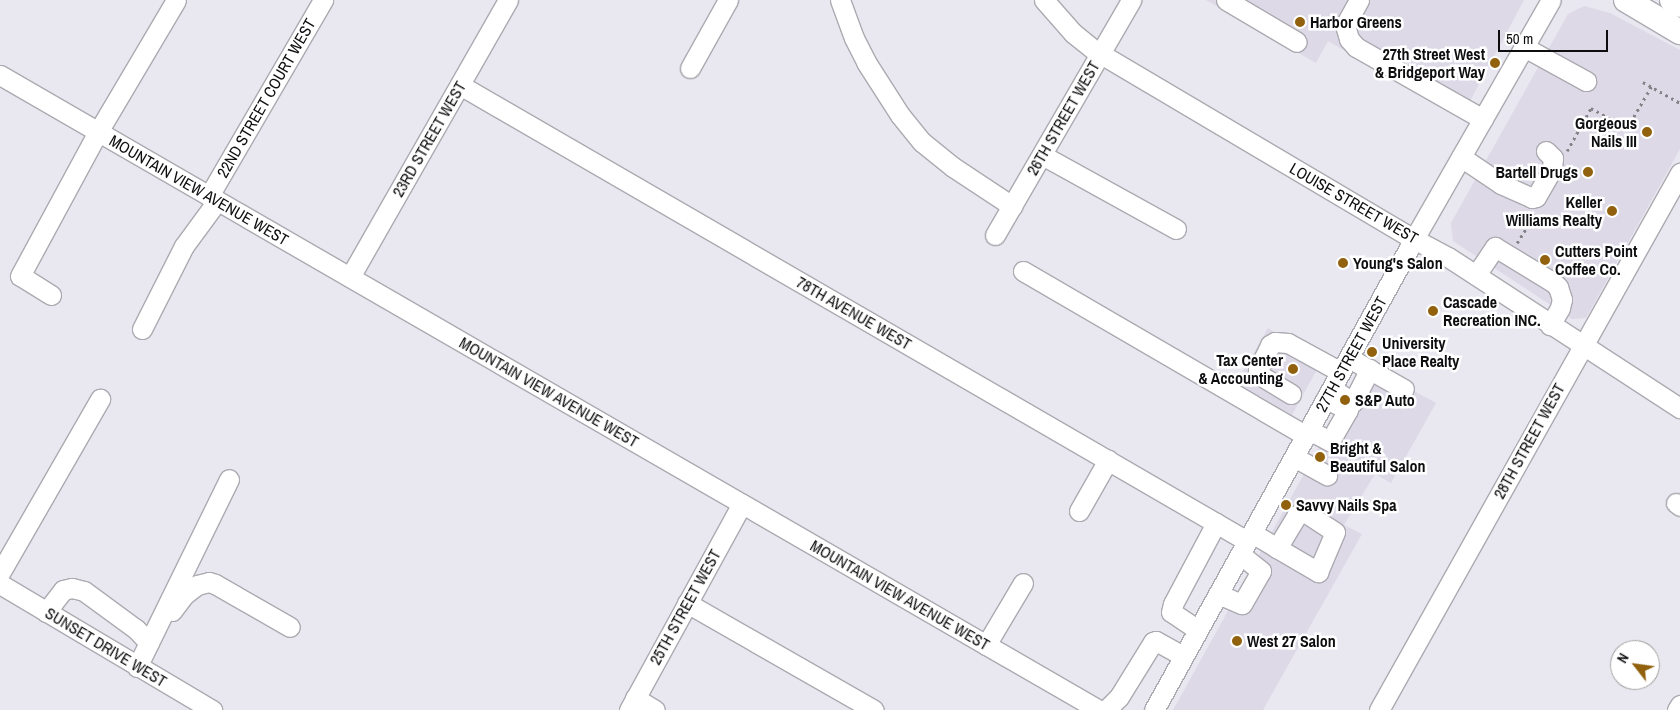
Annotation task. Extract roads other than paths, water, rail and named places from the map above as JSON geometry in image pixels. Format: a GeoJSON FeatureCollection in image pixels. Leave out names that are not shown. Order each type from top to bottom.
{"type":"FeatureCollection","features":[{"type":"Feature","properties":{"kind":"main road"},"geometry":{"type":"LineString","coordinates":[[1626,0],[1680,32]]}},
{"type":"Feature","properties":{"kind":"main road"},"geometry":{"type":"LineString","coordinates":[[1672,0],[1680,5]]}},
{"type":"Feature","properties":{"kind":"street"},"geometry":{"type":"LineString","coordinates":[[51,295],[20,276],[98,132],[176,0]]}},
{"type":"Feature","properties":{"kind":"street","name":"22ND STREET COURT WEST"},"geometry":{"type":"LineString","coordinates":[[142,329],[184,246],[213,198],[323,0]]}},
{"type":"Feature","properties":{"kind":"street"},"geometry":{"type":"LineString","coordinates":[[690,68],[728,0]]}},
{"type":"Feature","properties":{"kind":"street"},"geometry":{"type":"LineString","coordinates":[[840,0],[854,38],[866,62],[906,122],[922,142],[953,167],[1012,206]]}},
{"type":"Feature","properties":{"kind":"street","name":"LOUISE STREET WEST"},"geometry":{"type":"LineString","coordinates":[[1044,0],[1080,39],[1100,54],[1414,239],[1448,257],[1680,408]]}},
{"type":"Feature","properties":{"kind":"street","name":"26TH STREET WEST"},"geometry":{"type":"LineString","coordinates":[[995,236],[1131,0]]}},
{"type":"Feature","properties":{"kind":"street"},"geometry":{"type":"LineString","coordinates":[[1226,0],[1296,42]]}},
{"type":"Feature","properties":{"kind":"street"},"geometry":{"type":"LineString","coordinates":[[1359,0],[1345,25],[1349,39],[1356,47],[1483,119]]}},
{"type":"Feature","properties":{"kind":"street","name":"27TH STREET WEST"},"geometry":{"type":"LineString","coordinates":[[1154,710],[1414,239],[1551,0]]}},
{"type":"Feature","properties":{"kind":"street","name":"23RD STREET WEST"},"geometry":{"type":"LineString","coordinates":[[350,277],[460,85],[499,3]]}},
{"type":"Feature","properties":{"kind":"street"},"geometry":{"type":"LineString","coordinates":[[1524,46],[1586,81]]}},
{"type":"Feature","properties":{"kind":"street","name":"MOUNTAIN VIEW AVENUE WEST"},"geometry":{"type":"LineString","coordinates":[[0,75],[1099,710]]}},
{"type":"Feature","properties":{"kind":"street","name":"78TH AVENUE WEST"},"geometry":{"type":"LineString","coordinates":[[460,85],[1108,460],[1216,523],[1246,543]]}},
{"type":"Feature","properties":{"kind":"street"},"geometry":{"type":"LineString","coordinates":[[1461,158],[1521,195],[1536,198],[1552,169],[1553,158],[1546,151]]}},
{"type":"Feature","properties":{"kind":"street"},"geometry":{"type":"LineString","coordinates":[[1042,155],[1176,229]]}},
{"type":"Feature","properties":{"kind":"street","name":"28TH STREET WEST"},"geometry":{"type":"LineString","coordinates":[[1379,710],[1680,173]]}},
{"type":"Feature","properties":{"kind":"street"},"geometry":{"type":"LineString","coordinates":[[1476,275],[1502,252],[1558,287],[1562,299],[1560,308],[1550,325]]}},
{"type":"Feature","properties":{"kind":"street"},"geometry":{"type":"LineString","coordinates":[[1023,270],[1307,433]]}},
{"type":"Feature","properties":{"kind":"street"},"geometry":{"type":"LineString","coordinates":[[1291,394],[1258,374],[1270,345],[1275,342],[1288,343],[1345,365],[1370,369],[1404,389]]}},
{"type":"Feature","properties":{"kind":"street"},"geometry":{"type":"LineString","coordinates":[[1328,394],[1353,402],[1370,369]]}},
{"type":"Feature","properties":{"kind":"street"},"geometry":{"type":"LineString","coordinates":[[0,573],[100,399]]}},
{"type":"Feature","properties":{"kind":"street"},"geometry":{"type":"LineString","coordinates":[[1294,457],[1327,475]]}},
{"type":"Feature","properties":{"kind":"street"},"geometry":{"type":"LineString","coordinates":[[1079,511],[1108,460]]}},
{"type":"Feature","properties":{"kind":"street"},"geometry":{"type":"LineString","coordinates":[[137,667],[229,479]]}},
{"type":"Feature","properties":{"kind":"street","name":"25TH STREET WEST"},"geometry":{"type":"LineString","coordinates":[[632,704],[742,504]]}},
{"type":"Feature","properties":{"kind":"street"},"geometry":{"type":"LineString","coordinates":[[1198,630],[1171,612],[1172,604],[1216,523]]}},
{"type":"Feature","properties":{"kind":"street"},"geometry":{"type":"LineString","coordinates":[[1246,543],[1277,548]]}},
{"type":"Feature","properties":{"kind":"street"},"geometry":{"type":"LineString","coordinates":[[1218,594],[1242,604],[1261,571],[1246,543]]}},
{"type":"Feature","properties":{"kind":"street"},"geometry":{"type":"LineString","coordinates":[[151,639],[184,595],[196,585],[209,582],[290,627]]}},
{"type":"Feature","properties":{"kind":"street"},"geometry":{"type":"LineString","coordinates":[[986,645],[1023,583]]}},
{"type":"Feature","properties":{"kind":"street","name":"SUNSET DRIVE WEST"},"geometry":{"type":"LineString","coordinates":[[0,584],[212,710]]}},
{"type":"Feature","properties":{"kind":"street"},"geometry":{"type":"LineString","coordinates":[[46,612],[64,590],[72,588],[84,591],[151,639]]}},
{"type":"Feature","properties":{"kind":"street"},"geometry":{"type":"LineString","coordinates":[[687,603],[874,710]]}},
{"type":"Feature","properties":{"kind":"street"},"geometry":{"type":"LineString","coordinates":[[1106,710],[1119,697],[1153,642],[1156,641],[1184,656]]}},
{"type":"Feature","properties":{"kind":"street"},"geometry":{"type":"LineString","coordinates":[[632,704],[655,710]]}},
{"type":"Feature","properties":{"kind":"street"},"geometry":{"type":"LineString","coordinates":[[1677,710],[1680,705]]}},
{"type":"Feature","properties":{"kind":"place","name":"Harbor Greens"},"geometry":{"type":"Point","coordinates":[1300,22]}},
{"type":"Feature","properties":{"kind":"place","name":"27th Street West & Bridgeport Way"},"geometry":{"type":"Point","coordinates":[1495,63]}},
{"type":"Feature","properties":{"kind":"place","name":"Gorgeous Nails III"},"geometry":{"type":"Point","coordinates":[1647,132]}},
{"type":"Feature","properties":{"kind":"place","name":"Bartell Drugs"},"geometry":{"type":"Point","coordinates":[1588,172]}},
{"type":"Feature","properties":{"kind":"place","name":"Keller Williams Realty"},"geometry":{"type":"Point","coordinates":[1612,211]}},
{"type":"Feature","properties":{"kind":"place","name":"Cutters Point Coffee Co."},"geometry":{"type":"Point","coordinates":[1545,260]}},
{"type":"Feature","properties":{"kind":"place","name":"Young's Salon"},"geometry":{"type":"Point","coordinates":[1343,263]}},
{"type":"Feature","properties":{"kind":"place","name":"Cascade Recreation INC."},"geometry":{"type":"Point","coordinates":[1433,311]}},
{"type":"Feature","properties":{"kind":"place","name":"University Place Realty"},"geometry":{"type":"Point","coordinates":[1372,352]}},
{"type":"Feature","properties":{"kind":"place","name":"Tax Center & Accounting"},"geometry":{"type":"Point","coordinates":[1293,369]}},
{"type":"Feature","properties":{"kind":"place","name":"S&P Auto"},"geometry":{"type":"Point","coordinates":[1345,400]}},
{"type":"Feature","properties":{"kind":"place","name":"Bright & Beautiful Salon"},"geometry":{"type":"Point","coordinates":[1320,457]}},
{"type":"Feature","properties":{"kind":"place","name":"Savvy Nails Spa"},"geometry":{"type":"Point","coordinates":[1286,505]}},
{"type":"Feature","properties":{"kind":"place","name":"West 27 Salon"},"geometry":{"type":"Point","coordinates":[1237,641]}}]}
